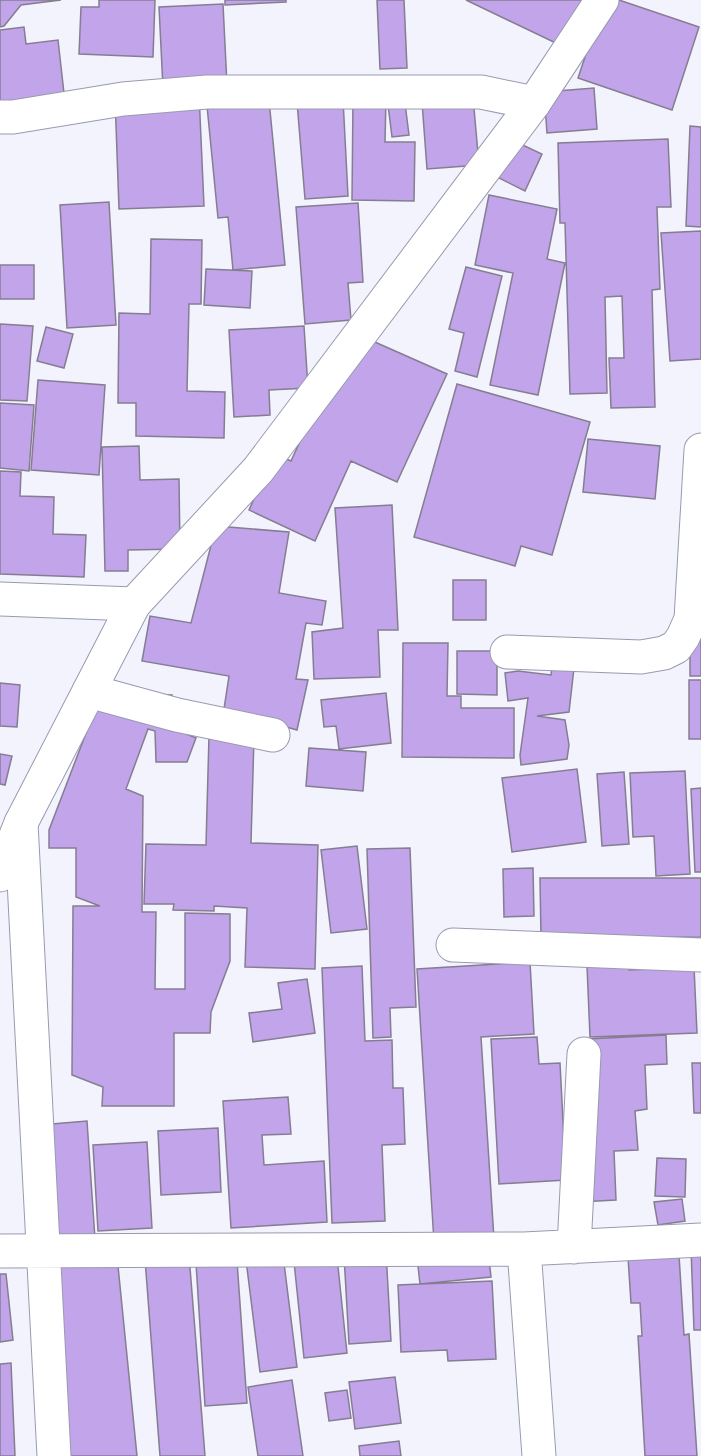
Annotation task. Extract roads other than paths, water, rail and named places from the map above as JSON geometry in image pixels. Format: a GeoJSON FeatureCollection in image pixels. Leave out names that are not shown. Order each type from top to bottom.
{"type":"FeatureCollection","features":[{"type":"Feature","properties":{"kind":"street"},"geometry":{"type":"LineString","coordinates":[[0,875],[21,823],[134,604],[258,470],[534,103],[602,0]]}},
{"type":"Feature","properties":{"kind":"street"},"geometry":{"type":"LineString","coordinates":[[0,117],[14,117],[123,99],[207,92],[481,92],[534,103]]}},
{"type":"Feature","properties":{"kind":"street"},"geometry":{"type":"LineString","coordinates":[[507,652],[641,657],[664,653],[676,646],[692,619],[701,450]]}},
{"type":"Feature","properties":{"kind":"street"},"geometry":{"type":"LineString","coordinates":[[0,599],[134,604]]}},
{"type":"Feature","properties":{"kind":"street"},"geometry":{"type":"LineString","coordinates":[[89,691],[177,715],[273,735]]}},
{"type":"Feature","properties":{"kind":"street"},"geometry":{"type":"LineString","coordinates":[[21,823],[54,1456]]}},
{"type":"Feature","properties":{"kind":"street"},"geometry":{"type":"LineString","coordinates":[[453,945],[701,955]]}},
{"type":"Feature","properties":{"kind":"street"},"geometry":{"type":"LineString","coordinates":[[574,1246],[584,1054]]}},
{"type":"Feature","properties":{"kind":"street"},"geometry":{"type":"LineString","coordinates":[[0,1251],[524,1249],[701,1240]]}},
{"type":"Feature","properties":{"kind":"street"},"geometry":{"type":"LineString","coordinates":[[524,1249],[539,1456]]}}]}
